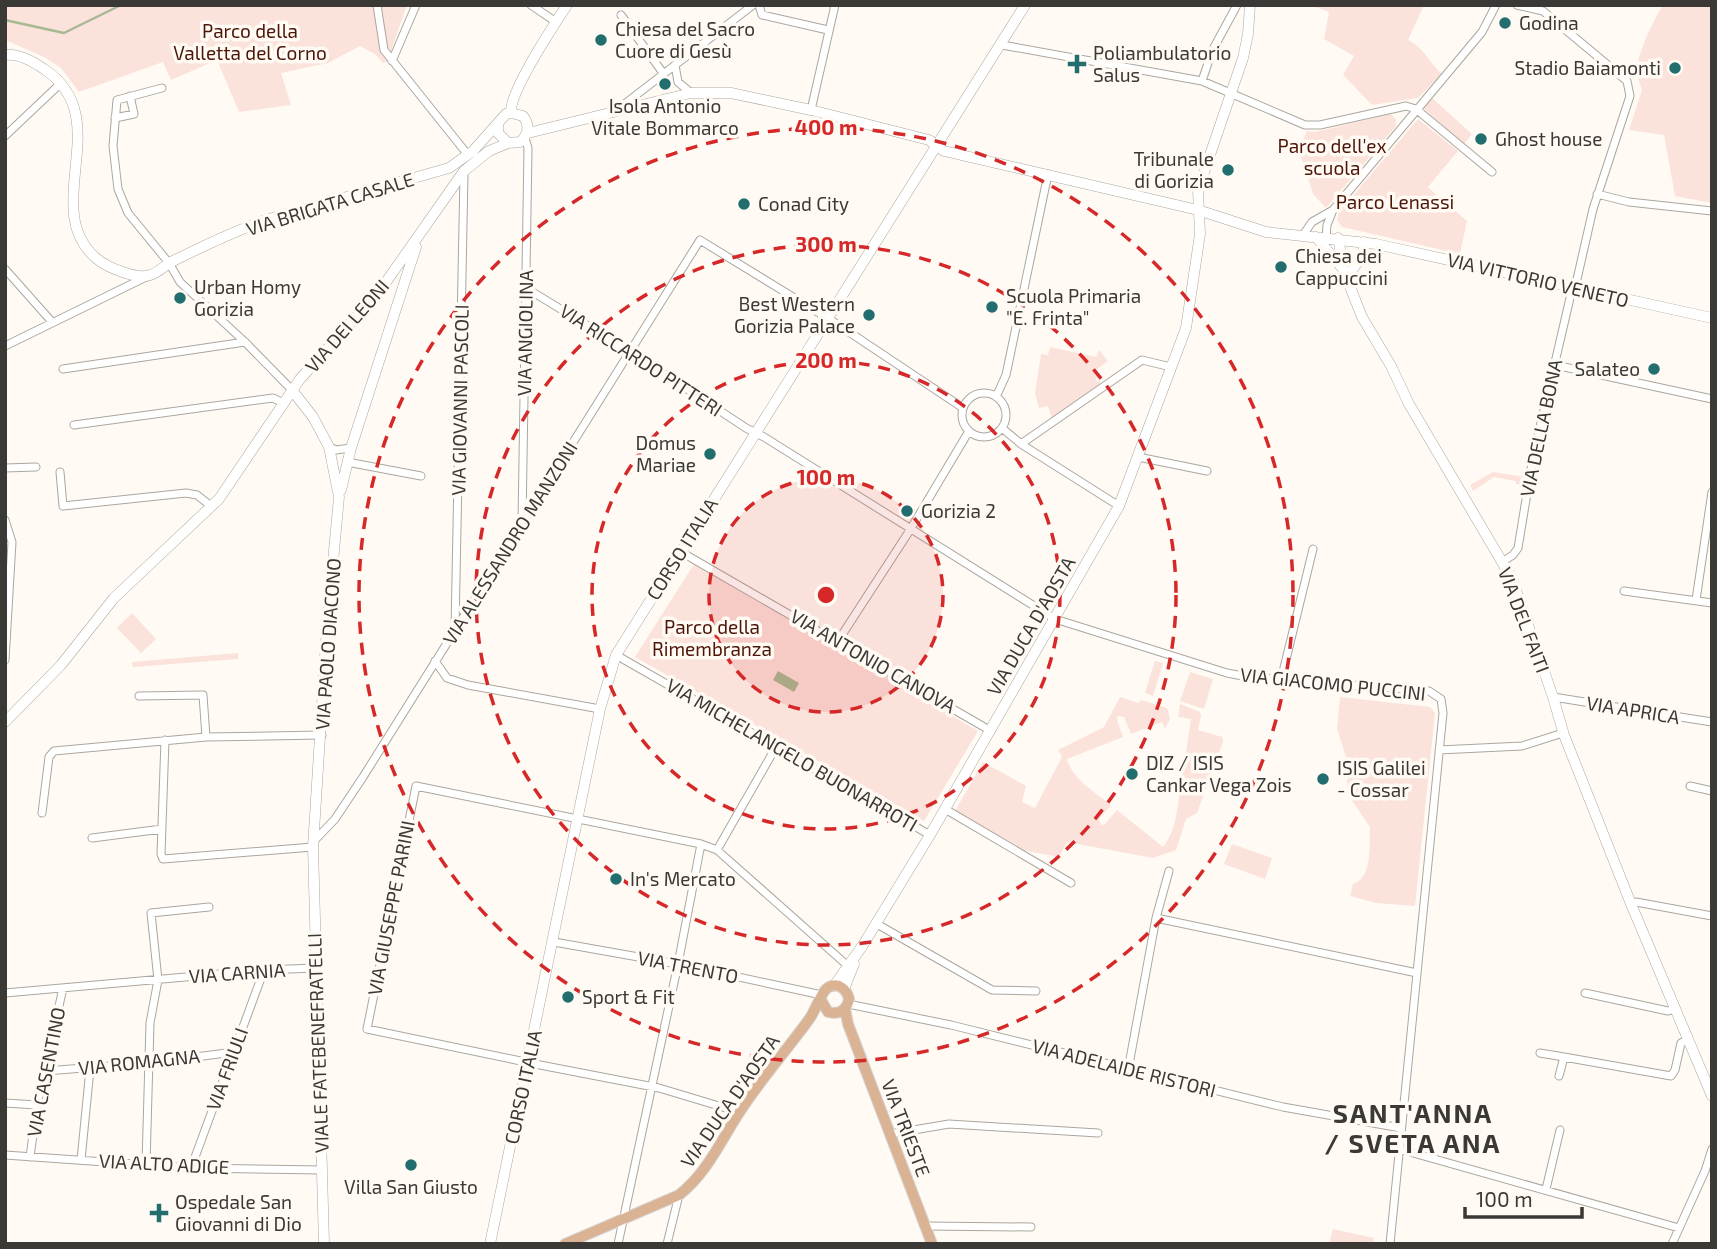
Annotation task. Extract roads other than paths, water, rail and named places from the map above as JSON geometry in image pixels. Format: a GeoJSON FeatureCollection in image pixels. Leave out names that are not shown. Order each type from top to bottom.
{"type":"FeatureCollection","features":[{"type":"Feature","properties":{"kind":"main road"},"geometry":{"type":"LineString","coordinates":[[527,136],[523,116],[514,113],[512,101],[567,5]]}},
{"type":"Feature","properties":{"kind":"main road","name":"CORSO ITALIA"},"geometry":{"type":"LineString","coordinates":[[490,1244],[600,709],[616,655],[1025,5]]}},
{"type":"Feature","properties":{"kind":"main road","name":"VIA DUCA D'AOSTA"},"geometry":{"type":"LineString","coordinates":[[680,1195],[704,1171],[739,1112],[822,1001],[824,990],[839,987],[991,731],[1119,506],[1186,328],[1200,234],[1198,190],[1244,58],[1250,5]]}},
{"type":"Feature","properties":{"kind":"main road"},"geometry":{"type":"LineString","coordinates":[[7,53],[37,64],[52,74],[73,103],[79,129],[72,216],[81,239],[96,258],[132,275],[150,276]]}},
{"type":"Feature","properties":{"kind":"main road","name":"VIA BRIGATA CASALE"},"geometry":{"type":"LineString","coordinates":[[150,276],[169,263],[260,222],[449,168],[471,153],[505,140],[691,93],[731,93],[811,110],[929,140],[936,146]]}},
{"type":"Feature","properties":{"kind":"main road","name":"VIA BRIGATA CASALE"},"geometry":{"type":"LineString","coordinates":[[471,153],[501,118],[514,113]]}},
{"type":"Feature","properties":{"kind":"main road"},"geometry":{"type":"LineString","coordinates":[[498,123],[497,128],[505,140]]}},
{"type":"Feature","properties":{"kind":"main road","name":"VIA DEI LEONI"},"geometry":{"type":"LineString","coordinates":[[5,722],[61,665],[114,598],[219,499],[292,390],[379,292],[454,183],[464,171],[505,140]]}},
{"type":"Feature","properties":{"kind":"main road","name":"VIA VITTORIO VENETO"},"geometry":{"type":"LineString","coordinates":[[936,146],[944,151],[1198,210],[1266,232],[1364,242],[1712,318]]}},
{"type":"Feature","properties":{"kind":"main road"},"geometry":{"type":"LineString","coordinates":[[449,168],[454,183]]}},
{"type":"Feature","properties":{"kind":"main road"},"geometry":{"type":"LineString","coordinates":[[1321,237],[1345,273]]}},
{"type":"Feature","properties":{"kind":"main road"},"geometry":{"type":"LineString","coordinates":[[339,497],[351,448],[418,238]]}},
{"type":"Feature","properties":{"kind":"main road"},"geometry":{"type":"LineString","coordinates":[[1338,239],[1345,273]]}},
{"type":"Feature","properties":{"kind":"main road"},"geometry":{"type":"LineString","coordinates":[[1345,273],[1363,255],[1364,242]]}},
{"type":"Feature","properties":{"kind":"main road","name":"VIA DEL FAITI"},"geometry":{"type":"LineString","coordinates":[[1345,273],[1362,317],[1391,366],[1409,404],[1502,562],[1520,599],[1563,733],[1674,1009],[1712,1096]]}},
{"type":"Feature","properties":{"kind":"main road","name":"VIA PAOLO DIACONO"},"geometry":{"type":"LineString","coordinates":[[292,390],[313,416],[329,447],[339,497],[327,626],[314,844]]}},
{"type":"Feature","properties":{"kind":"main road","name":"VIALE FATEBENEFRATELLI"},"geometry":{"type":"LineString","coordinates":[[314,844],[324,1244]]}},
{"type":"Feature","properties":{"kind":"main road","name":"VIA DUCA D'AOSTA"},"geometry":{"type":"LineString","coordinates":[[839,987],[848,966],[863,945]]}},
{"type":"Feature","properties":{"kind":"main road"},"geometry":{"type":"LineString","coordinates":[[822,1001],[828,1012],[844,1009],[849,999],[839,987]]}},
{"type":"Feature","properties":{"kind":"main road","name":"VIA TRIESTE"},"geometry":{"type":"LineString","coordinates":[[844,1009],[932,1244]]}},
{"type":"Feature","properties":{"kind":"main road"},"geometry":{"type":"LineString","coordinates":[[565,1244],[680,1195]]}},
{"type":"Feature","properties":{"kind":"street"},"geometry":{"type":"LineString","coordinates":[[377,5],[384,50],[471,153]]}},
{"type":"Feature","properties":{"kind":"street"},"geometry":{"type":"LineString","coordinates":[[392,61],[416,5]]}},
{"type":"Feature","properties":{"kind":"street"},"geometry":{"type":"LineString","coordinates":[[531,5],[556,22]]}},
{"type":"Feature","properties":{"kind":"street"},"geometry":{"type":"LineString","coordinates":[[617,110],[753,5]]}},
{"type":"Feature","properties":{"kind":"street"},"geometry":{"type":"LineString","coordinates":[[759,5],[762,15],[828,30]]}},
{"type":"Feature","properties":{"kind":"street"},"geometry":{"type":"LineString","coordinates":[[811,110],[835,5]]}},
{"type":"Feature","properties":{"kind":"street"},"geometry":{"type":"LineString","coordinates":[[1202,81],[1212,51],[1237,5]]}},
{"type":"Feature","properties":{"kind":"street"},"geometry":{"type":"LineString","coordinates":[[1321,237],[1333,210],[1482,32],[1496,5]]}},
{"type":"Feature","properties":{"kind":"street","name":"VIA DELLA BONA"},"geometry":{"type":"LineString","coordinates":[[1502,562],[1518,548],[1533,457],[1597,194],[1630,96],[1628,81],[1543,11],[1517,5]]}},
{"type":"Feature","properties":{"kind":"street"},"geometry":{"type":"LineString","coordinates":[[621,15],[663,74]]}},
{"type":"Feature","properties":{"kind":"street"},"geometry":{"type":"LineString","coordinates":[[1002,45],[1202,81],[1305,125],[1320,125],[1406,106],[1416,109],[1492,172]]}},
{"type":"Feature","properties":{"kind":"street"},"geometry":{"type":"LineString","coordinates":[[675,65],[678,82],[691,93]]}},
{"type":"Feature","properties":{"kind":"street"},"geometry":{"type":"LineString","coordinates":[[5,136],[60,84]]}},
{"type":"Feature","properties":{"kind":"street"},"geometry":{"type":"LineString","coordinates":[[130,96],[134,114],[115,118],[117,100],[130,96],[162,88]]}},
{"type":"Feature","properties":{"kind":"street","name":"VIA PAOLO DIACONO"},"geometry":{"type":"LineString","coordinates":[[115,118],[113,146],[118,189],[128,214],[169,263],[180,282],[292,390]]}},
{"type":"Feature","properties":{"kind":"street","name":"VIA ANGIOLINA"},"geometry":{"type":"LineString","coordinates":[[522,523],[527,136]]}},
{"type":"Feature","properties":{"kind":"street","name":"VIA GIOVANNI PASCOLI"},"geometry":{"type":"LineString","coordinates":[[455,628],[464,171]]}},
{"type":"Feature","properties":{"kind":"street"},"geometry":{"type":"LineString","coordinates":[[996,397],[1006,375],[1048,174]]}},
{"type":"Feature","properties":{"kind":"street"},"geometry":{"type":"LineString","coordinates":[[1597,194],[1629,202],[1712,211]]}},
{"type":"Feature","properties":{"kind":"street"},"geometry":{"type":"LineString","coordinates":[[1303,235],[1312,222],[1333,210]]}},
{"type":"Feature","properties":{"kind":"street","name":"VIA ALESSANDRO MANZONI"},"geometry":{"type":"LineString","coordinates":[[314,844],[342,808],[700,240],[828,318]]}},
{"type":"Feature","properties":{"kind":"street"},"geometry":{"type":"LineString","coordinates":[[5,269],[52,322]]}},
{"type":"Feature","properties":{"kind":"street"},"geometry":{"type":"LineString","coordinates":[[394,272],[403,287]]}},
{"type":"Feature","properties":{"kind":"street"},"geometry":{"type":"LineString","coordinates":[[5,346],[150,276]]}},
{"type":"Feature","properties":{"kind":"street","name":"VIA RICCARDO PITTERI"},"geometry":{"type":"LineString","coordinates":[[526,288],[911,530]]}},
{"type":"Feature","properties":{"kind":"street"},"geometry":{"type":"LineString","coordinates":[[828,318],[963,408]]}},
{"type":"Feature","properties":{"kind":"street"},"geometry":{"type":"LineString","coordinates":[[63,369],[245,342]]}},
{"type":"Feature","properties":{"kind":"street"},"geometry":{"type":"LineString","coordinates":[[1021,444],[1142,360],[1171,367]]}},
{"type":"Feature","properties":{"kind":"street"},"geometry":{"type":"LineString","coordinates":[[1555,365],[1712,399]]}},
{"type":"Feature","properties":{"kind":"street"},"geometry":{"type":"LineString","coordinates":[[977,394],[996,397],[1005,410],[1006,417],[1002,428],[991,436],[981,437],[969,431],[962,420],[967,401],[977,394]]}},
{"type":"Feature","properties":{"kind":"street"},"geometry":{"type":"LineString","coordinates":[[74,425],[273,398],[283,403]]}},
{"type":"Feature","properties":{"kind":"street"},"geometry":{"type":"LineString","coordinates":[[1002,428],[1021,444],[1119,506]]}},
{"type":"Feature","properties":{"kind":"street"},"geometry":{"type":"LineString","coordinates":[[838,641],[911,530],[969,431]]}},
{"type":"Feature","properties":{"kind":"street"},"geometry":{"type":"LineString","coordinates":[[329,447],[336,450],[351,448]]}},
{"type":"Feature","properties":{"kind":"street"},"geometry":{"type":"LineString","coordinates":[[1138,457],[1207,471]]}},
{"type":"Feature","properties":{"kind":"street"},"geometry":{"type":"LineString","coordinates":[[347,462],[421,476]]}},
{"type":"Feature","properties":{"kind":"street"},"geometry":{"type":"LineString","coordinates":[[5,468],[36,467]]}},
{"type":"Feature","properties":{"kind":"street"},"geometry":{"type":"LineString","coordinates":[[60,472],[63,506],[186,493],[197,495],[211,506]]}},
{"type":"Feature","properties":{"kind":"street"},"geometry":{"type":"LineString","coordinates":[[1696,600],[1712,492]]}},
{"type":"Feature","properties":{"kind":"street"},"geometry":{"type":"LineString","coordinates":[[5,520],[12,542],[5,660]]}},
{"type":"Feature","properties":{"kind":"street","name":"VIA GIACOMO PUCCINI"},"geometry":{"type":"LineString","coordinates":[[911,530],[1055,619],[1227,673],[1281,680],[1429,691],[1441,699],[1443,713],[1438,750]]}},
{"type":"Feature","properties":{"kind":"street"},"geometry":{"type":"LineString","coordinates":[[1281,680],[1313,549]]}},
{"type":"Feature","properties":{"kind":"street","name":"VIA ANTONIO CANOVA"},"geometry":{"type":"LineString","coordinates":[[681,552],[991,731]]}},
{"type":"Feature","properties":{"kind":"street"},"geometry":{"type":"LineString","coordinates":[[1624,591],[1712,603]]}},
{"type":"Feature","properties":{"kind":"street","name":"VIA MICHELANGELO BUONARROTI"},"geometry":{"type":"LineString","coordinates":[[616,655],[930,835]]}},
{"type":"Feature","properties":{"kind":"street"},"geometry":{"type":"LineString","coordinates":[[435,662],[447,678],[468,685],[600,709]]}},
{"type":"Feature","properties":{"kind":"street"},"geometry":{"type":"LineString","coordinates":[[139,696],[202,695],[206,737]]}},
{"type":"Feature","properties":{"kind":"street","name":"VIA APRICA"},"geometry":{"type":"LineString","coordinates":[[1553,697],[1712,722]]}},
{"type":"Feature","properties":{"kind":"street"},"geometry":{"type":"LineString","coordinates":[[1390,1244],[1438,750],[1522,746],[1563,733]]}},
{"type":"Feature","properties":{"kind":"street"},"geometry":{"type":"LineString","coordinates":[[41,813],[49,757],[54,751],[206,737],[322,735]]}},
{"type":"Feature","properties":{"kind":"street"},"geometry":{"type":"LineString","coordinates":[[165,740],[161,854],[166,859],[314,844]]}},
{"type":"Feature","properties":{"kind":"street"},"geometry":{"type":"LineString","coordinates":[[718,850],[776,747]]}},
{"type":"Feature","properties":{"kind":"street","name":"VIA GIUSEPPE PARINI"},"geometry":{"type":"LineString","coordinates":[[529,1063],[367,1028],[416,786],[578,821]]}},
{"type":"Feature","properties":{"kind":"street"},"geometry":{"type":"LineString","coordinates":[[1690,786],[1712,791]]}},
{"type":"Feature","properties":{"kind":"street"},"geometry":{"type":"LineString","coordinates":[[945,809],[1071,883]]}},
{"type":"Feature","properties":{"kind":"street"},"geometry":{"type":"LineString","coordinates":[[578,821],[718,850],[848,966]]}},
{"type":"Feature","properties":{"kind":"street"},"geometry":{"type":"LineString","coordinates":[[92,838],[162,829]]}},
{"type":"Feature","properties":{"kind":"street"},"geometry":{"type":"LineString","coordinates":[[618,1244],[653,1087],[701,845]]}},
{"type":"Feature","properties":{"kind":"street"},"geometry":{"type":"LineString","coordinates":[[1128,1070],[1156,918],[1169,871]]}},
{"type":"Feature","properties":{"kind":"street"},"geometry":{"type":"LineString","coordinates":[[1631,904],[1636,902],[1712,916]]}},
{"type":"Feature","properties":{"kind":"street"},"geometry":{"type":"LineString","coordinates":[[146,1164],[150,1023],[158,980],[151,913],[209,907]]}},
{"type":"Feature","properties":{"kind":"street"},"geometry":{"type":"LineString","coordinates":[[1156,918],[1417,973]]}},
{"type":"Feature","properties":{"kind":"street"},"geometry":{"type":"LineString","coordinates":[[877,923],[992,990],[1036,991]]}},
{"type":"Feature","properties":{"kind":"street","name":"VIA TRENTO"},"geometry":{"type":"LineString","coordinates":[[554,942],[678,964],[822,1001]]}},
{"type":"Feature","properties":{"kind":"street","name":"VIA CARNIA"},"geometry":{"type":"LineString","coordinates":[[5,993],[264,970],[315,968]]}},
{"type":"Feature","properties":{"kind":"street","name":"VIA FRIULI"},"geometry":{"type":"LineString","coordinates":[[191,1167],[264,970]]}},
{"type":"Feature","properties":{"kind":"street","name":"VIA CASENTINO"},"geometry":{"type":"LineString","coordinates":[[30,1157],[37,1105],[63,988]]}},
{"type":"Feature","properties":{"kind":"street"},"geometry":{"type":"LineString","coordinates":[[1585,993],[1668,1012],[1674,1009]]}},
{"type":"Feature","properties":{"kind":"street","name":"VIA ADELAIDE RISTORI"},"geometry":{"type":"LineString","coordinates":[[844,1009],[951,1025],[1283,1107],[1401,1128]]}},
{"type":"Feature","properties":{"kind":"street"},"geometry":{"type":"LineString","coordinates":[[1540,1054],[1671,1076],[1681,1043],[1688,1040]]}},
{"type":"Feature","properties":{"kind":"street","name":"VIA ROMAGNA"},"geometry":{"type":"LineString","coordinates":[[45,1071],[90,1069],[233,1052]]}},
{"type":"Feature","properties":{"kind":"street"},"geometry":{"type":"LineString","coordinates":[[1559,1076],[1564,1057]]}},
{"type":"Feature","properties":{"kind":"street"},"geometry":{"type":"LineString","coordinates":[[529,1063],[653,1087],[739,1112]]}},
{"type":"Feature","properties":{"kind":"street"},"geometry":{"type":"LineString","coordinates":[[81,1160],[90,1069]]}},
{"type":"Feature","properties":{"kind":"street"},"geometry":{"type":"LineString","coordinates":[[5,1103],[37,1105]]}},
{"type":"Feature","properties":{"kind":"street"},"geometry":{"type":"LineString","coordinates":[[890,1134],[949,1124],[1098,1133]]}},
{"type":"Feature","properties":{"kind":"street"},"geometry":{"type":"LineString","coordinates":[[1546,1189],[1560,1130]]}},
{"type":"Feature","properties":{"kind":"street"},"geometry":{"type":"LineString","coordinates":[[1399,1149],[1679,1228]]}},
{"type":"Feature","properties":{"kind":"street"},"geometry":{"type":"LineString","coordinates":[[1672,1244],[1712,1149]]}},
{"type":"Feature","properties":{"kind":"street","name":"VIA ALTO ADIGE"},"geometry":{"type":"LineString","coordinates":[[5,1155],[191,1167],[322,1170]]}},
{"type":"Feature","properties":{"kind":"street"},"geometry":{"type":"LineString","coordinates":[[1705,1171],[1712,1162]]}},
{"type":"Feature","properties":{"kind":"street","name":"VIA DUCA D'AOSTA"},"geometry":{"type":"LineString","coordinates":[[667,1244],[680,1195]]}},
{"type":"Feature","properties":{"kind":"street"},"geometry":{"type":"LineString","coordinates":[[925,1226],[1031,1227]]}},
{"type":"Feature","properties":{"kind":"waterway"},"geometry":{"type":"LineString","coordinates":[[5,20],[64,33],[121,5]]}},
{"type":"Feature","properties":{"kind":"place","name":"Godina"},"geometry":{"type":"Point","coordinates":[1505,23]}},
{"type":"Feature","properties":{"kind":"place","name":"Chiesa del Sacro Cuore di Gesù"},"geometry":{"type":"Point","coordinates":[601,40]}},
{"type":"Feature","properties":{"kind":"place","name":"Poliambulatorio Salus"},"geometry":{"type":"Point","coordinates":[1077,64]}},
{"type":"Feature","properties":{"kind":"place","name":"Stadio Baiamonti"},"geometry":{"type":"Point","coordinates":[1675,68]}},
{"type":"Feature","properties":{"kind":"place","name":"Isola Antonio Vitale Bommarco"},"geometry":{"type":"Point","coordinates":[665,84]}},
{"type":"Feature","properties":{"kind":"place","name":"Ghost house"},"geometry":{"type":"Point","coordinates":[1481,139]}},
{"type":"Feature","properties":{"kind":"place","name":"Tribunale di Gorizia"},"geometry":{"type":"Point","coordinates":[1228,170]}},
{"type":"Feature","properties":{"kind":"place","name":"Conad City"},"geometry":{"type":"Point","coordinates":[744,204]}},
{"type":"Feature","properties":{"kind":"place","name":"Chiesa dei Cappuccini"},"geometry":{"type":"Point","coordinates":[1281,267]}},
{"type":"Feature","properties":{"kind":"place","name":"Urban Homy Gorizia"},"geometry":{"type":"Point","coordinates":[180,298]}},
{"type":"Feature","properties":{"kind":"place","name":"Scuola Primaria \"E. Frinta\""},"geometry":{"type":"Point","coordinates":[992,307]}},
{"type":"Feature","properties":{"kind":"place","name":"Best Western Gorizia Palace"},"geometry":{"type":"Point","coordinates":[869,315]}},
{"type":"Feature","properties":{"kind":"place","name":"Salateo"},"geometry":{"type":"Point","coordinates":[1654,369]}},
{"type":"Feature","properties":{"kind":"place","name":"Domus Mariae"},"geometry":{"type":"Point","coordinates":[710,454]}},
{"type":"Feature","properties":{"kind":"place","name":"Gorizia 2"},"geometry":{"type":"Point","coordinates":[907,511]}},
{"type":"Feature","properties":{"kind":"place","name":"DIZ / ISIS Cankar Vega Zois"},"geometry":{"type":"Point","coordinates":[1132,774]}},
{"type":"Feature","properties":{"kind":"place","name":"ISIS Galilei - Cossar"},"geometry":{"type":"Point","coordinates":[1323,779]}},
{"type":"Feature","properties":{"kind":"place","name":"In's Mercato"},"geometry":{"type":"Point","coordinates":[616,879]}},
{"type":"Feature","properties":{"kind":"place","name":"Sport & Fit"},"geometry":{"type":"Point","coordinates":[568,997]}},
{"type":"Feature","properties":{"kind":"place","name":"Villa San Giusto"},"geometry":{"type":"Point","coordinates":[411,1165]}},
{"type":"Feature","properties":{"kind":"place","name":"Ospedale San Giovanni di Dio"},"geometry":{"type":"Point","coordinates":[159,1213]}},
{"type":"Feature","properties":{"kind":"district","name":"SANT'ANNA / SVETA ANA"},"geometry":{"type":"Point","coordinates":[1413,1129]}},
{"type":"Feature","properties":{"kind":"park label","name":"Parco della Valletta del Corno"},"geometry":{"type":"Point","coordinates":[250,42]}},
{"type":"Feature","properties":{"kind":"park label","name":"Parco dell'ex scuola"},"geometry":{"type":"Point","coordinates":[1332,157]}},
{"type":"Feature","properties":{"kind":"park label","name":"Parco Lenassi"},"geometry":{"type":"Point","coordinates":[1395,202]}},
{"type":"Feature","properties":{"kind":"park label","name":"Parco della Rimembranza"},"geometry":{"type":"Point","coordinates":[712,638]}}]}
